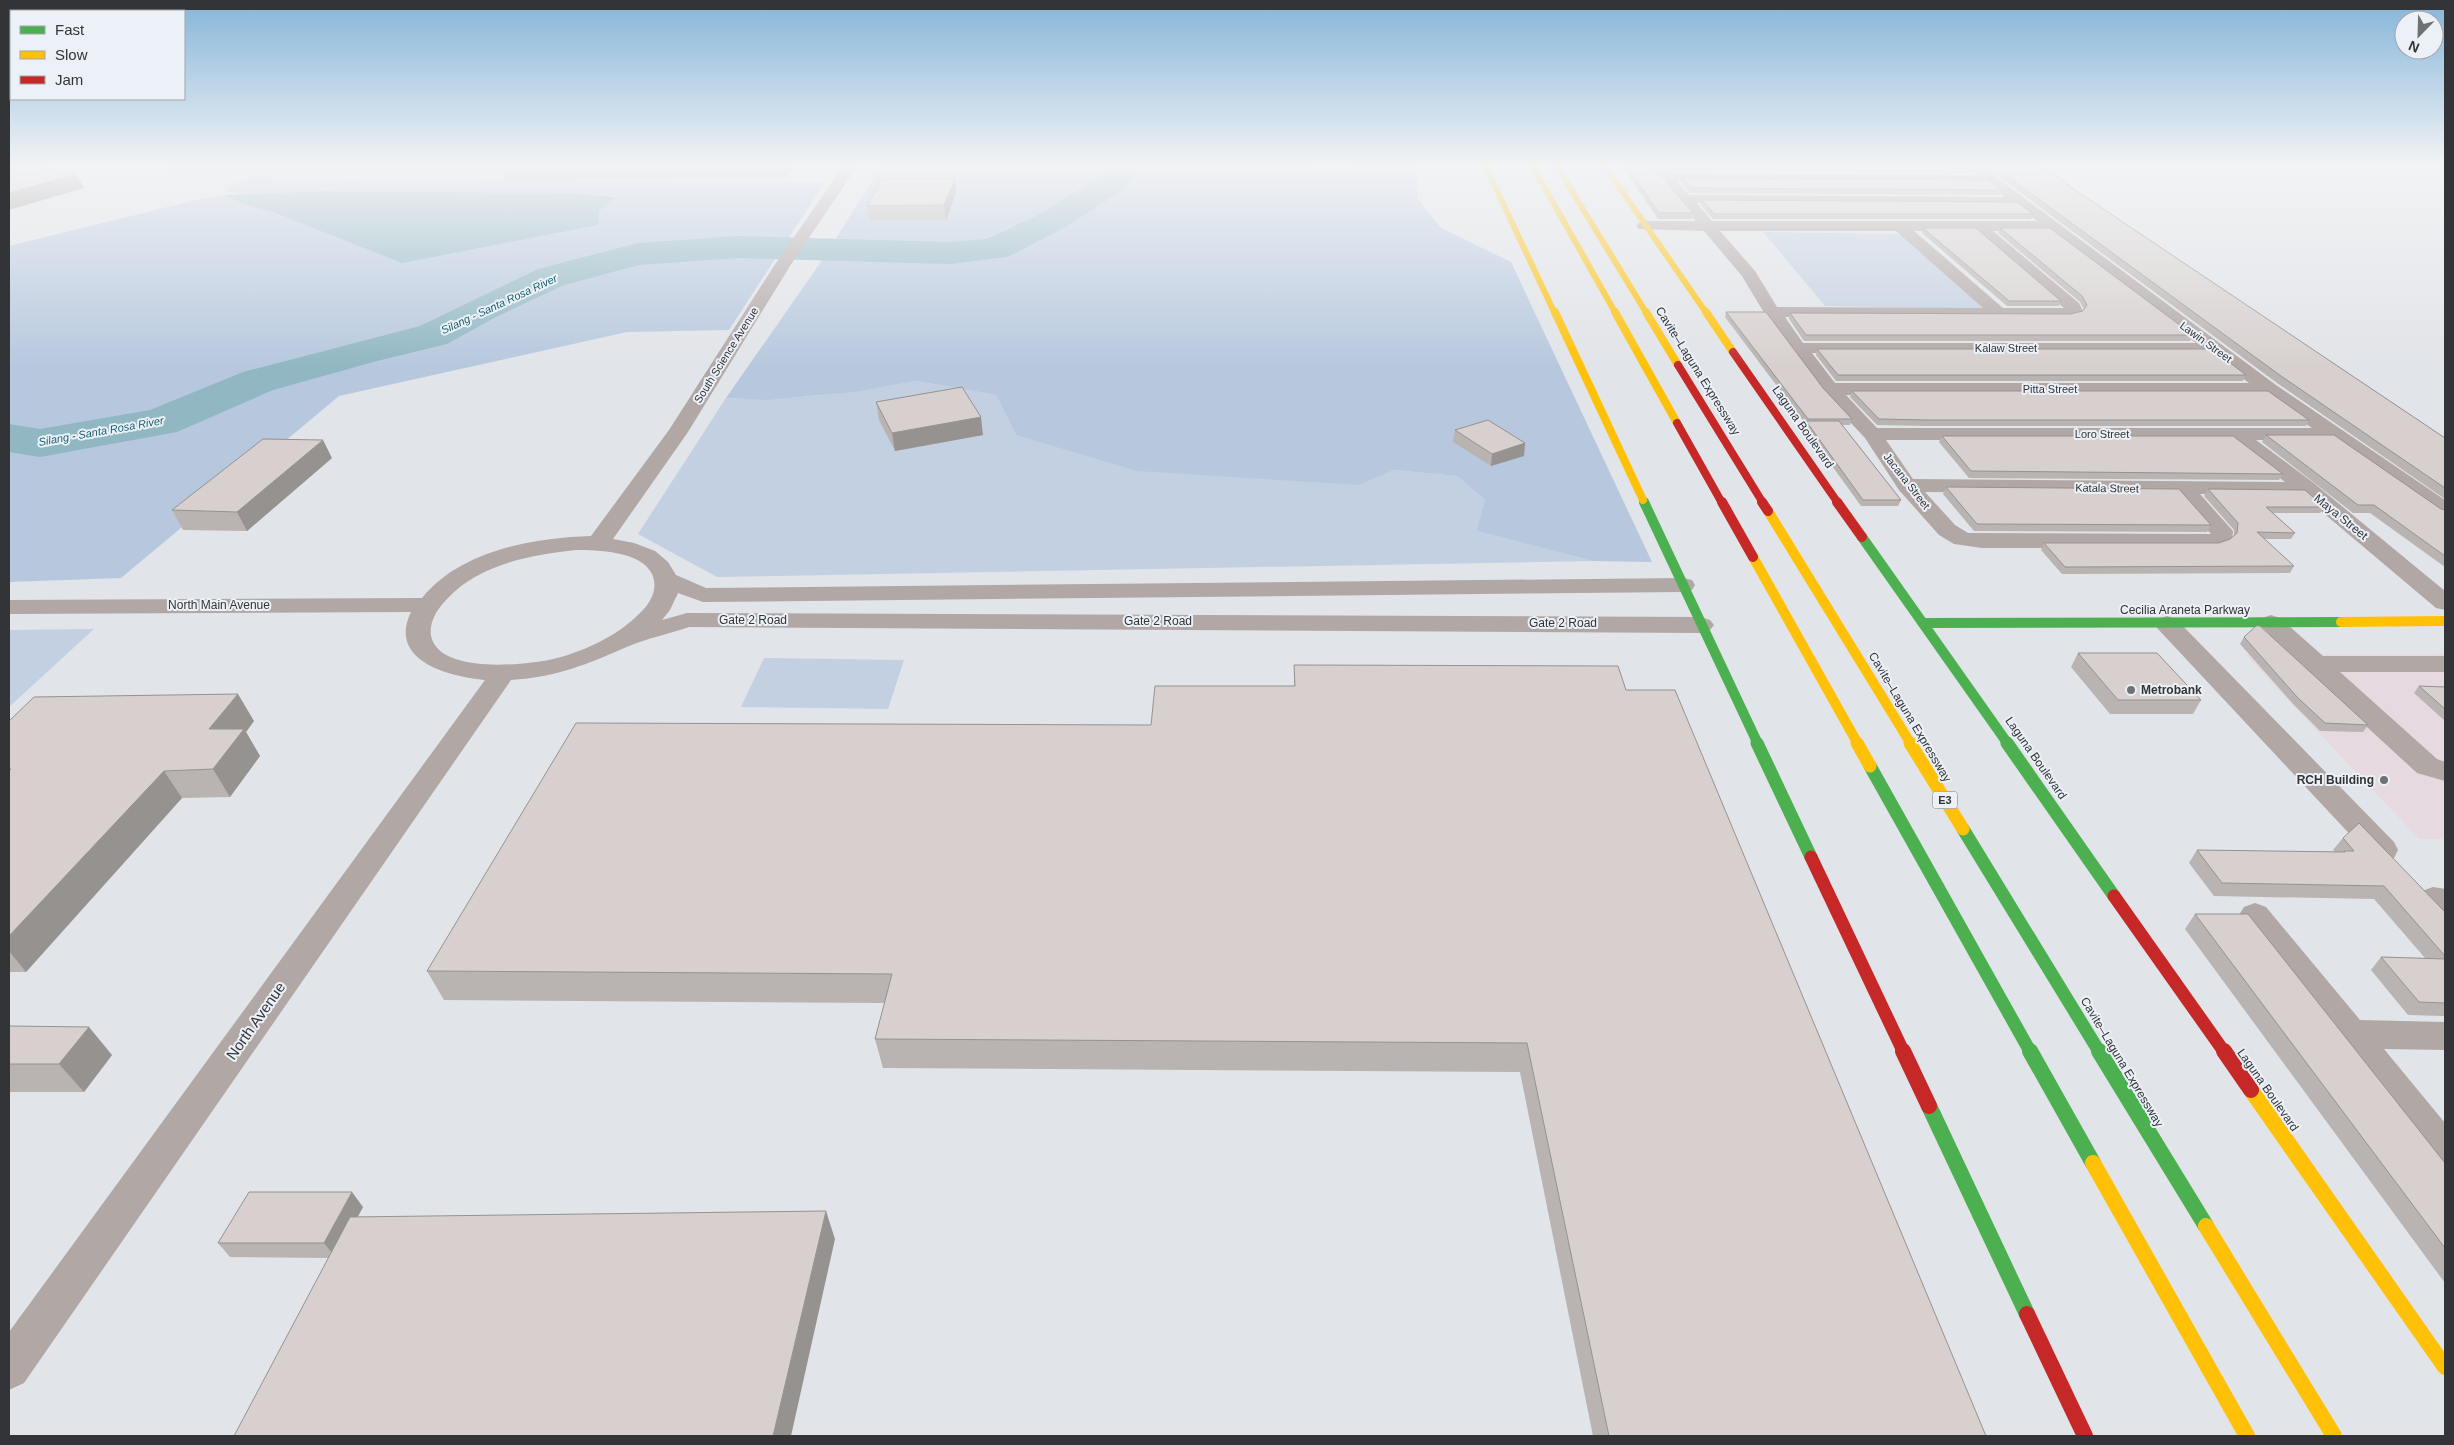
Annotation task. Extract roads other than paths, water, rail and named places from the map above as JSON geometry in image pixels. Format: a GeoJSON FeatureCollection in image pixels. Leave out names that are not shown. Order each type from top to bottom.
{"type":"FeatureCollection","features":[{"type":"Feature","properties":{"kind":"main road"},"geometry":{"type":"LineString","coordinates":[[1517,232],[2086,1436]]}},
{"type":"Feature","properties":{"kind":"main road"},"geometry":{"type":"LineString","coordinates":[[1570,232],[2247,1436]]}},
{"type":"Feature","properties":{"kind":"main road","name":"Cavite–Laguna Expressway"},"geometry":{"type":"LineString","coordinates":[[1597,232],[2334,1436]]}},
{"type":"Feature","properties":{"kind":"main road","name":"Laguna Boulevard"},"geometry":{"type":"LineString","coordinates":[[1649,232],[2445,1367]]}},
{"type":"Feature","properties":{"kind":"main road","name":"Cecilia Araneta Parkway"},"geometry":{"type":"LineString","coordinates":[[1924,623],[2167,624],[2445,621]]}},
{"type":"Feature","properties":{"kind":"street","name":"South Science Avenue"},"geometry":{"type":"LineString","coordinates":[[598,543],[678,432],[803,232]]}},
{"type":"Feature","properties":{"kind":"street","name":"Jacana Street"},"geometry":{"type":"LineString","coordinates":[[1713,232],[1749,274],[1772,312],[1830,389],[1872,434],[1907,485],[1947,530],[1962,539],[1982,541],[2215,541],[2222,538],[2222,531],[2183,489]]}},
{"type":"Feature","properties":{"kind":"street"},"geometry":{"type":"LineString","coordinates":[[1907,232],[1999,313]]}},
{"type":"Feature","properties":{"kind":"street"},"geometry":{"type":"LineString","coordinates":[[1772,312],[2068,313],[2074,311],[2073,307],[1986,232]]}},
{"type":"Feature","properties":{"kind":"street","name":"Lawin Street"},"geometry":{"type":"LineString","coordinates":[[2061,232],[2269,389],[2445,510]]}},
{"type":"Feature","properties":{"kind":"street","name":"Kalaw Street"},"geometry":{"type":"LineString","coordinates":[[1798,348],[2214,348]]}},
{"type":"Feature","properties":{"kind":"street","name":"Pitta Street"},"geometry":{"type":"LineString","coordinates":[[1830,389],[2269,389]]}},
{"type":"Feature","properties":{"kind":"street","name":"Loro Street"},"geometry":{"type":"LineString","coordinates":[[1872,434],[2332,434]]}},
{"type":"Feature","properties":{"kind":"street","name":"Maya Street"},"geometry":{"type":"LineString","coordinates":[[2234,434],[2307,489],[2445,603]]}},
{"type":"Feature","properties":{"kind":"street","name":"Katala Street"},"geometry":{"type":"LineString","coordinates":[[1907,485],[2307,489]]}},
{"type":"Feature","properties":{"kind":"street"},"geometry":{"type":"LineString","coordinates":[[598,543],[628,548],[650,557],[658,564],[667,580],[663,600],[647,621],[619,641],[584,657],[565,663],[503,673],[459,668],[438,661],[428,653],[418,636],[422,615],[428,605],[448,585],[493,561],[546,546],[598,543]]}},
{"type":"Feature","properties":{"kind":"street","name":"Gate 2 Road"},"geometry":{"type":"LineString","coordinates":[[667,580],[703,594],[1682,585]]}},
{"type":"Feature","properties":{"kind":"street","name":"North Main Avenue"},"geometry":{"type":"LineString","coordinates":[[9,607],[428,605]]}},
{"type":"Feature","properties":{"kind":"street","name":"Gate 2 Road"},"geometry":{"type":"LineString","coordinates":[[619,641],[687,620],[1701,624]]}},
{"type":"Feature","properties":{"kind":"street"},"geometry":{"type":"LineString","coordinates":[[2271,623],[2427,766],[2445,772]]}},
{"type":"Feature","properties":{"kind":"street"},"geometry":{"type":"LineString","coordinates":[[2167,624],[2427,892]]}},
{"type":"Feature","properties":{"kind":"street"},"geometry":{"type":"LineString","coordinates":[[2314,664],[2445,664]]}},
{"type":"Feature","properties":{"kind":"street","name":"North Avenue"},"geometry":{"type":"LineString","coordinates":[[9,1368],[503,673]]}},
{"type":"Feature","properties":{"kind":"street"},"geometry":{"type":"LineString","coordinates":[[2254,915],[2353,1034],[2445,1151]]}},
{"type":"Feature","properties":{"kind":"street"},"geometry":{"type":"LineString","coordinates":[[2353,1034],[2445,1036]]}},
{"type":"Feature","properties":{"kind":"waterway","name":"Silang - Santa Rosa River"},"geometry":{"type":"LineString","coordinates":[[9,438],[40,443],[161,422],[258,381],[365,351],[433,335],[482,309],[551,277],[638,254],[738,247],[950,253],[994,249],[1028,232]]}},
{"type":"Feature","properties":{"kind":"place","name":"Metrobank"},"geometry":{"type":"Point","coordinates":[2131,690]}},
{"type":"Feature","properties":{"kind":"place","name":"RCH Building"},"geometry":{"type":"Point","coordinates":[2384,780]}}]}
